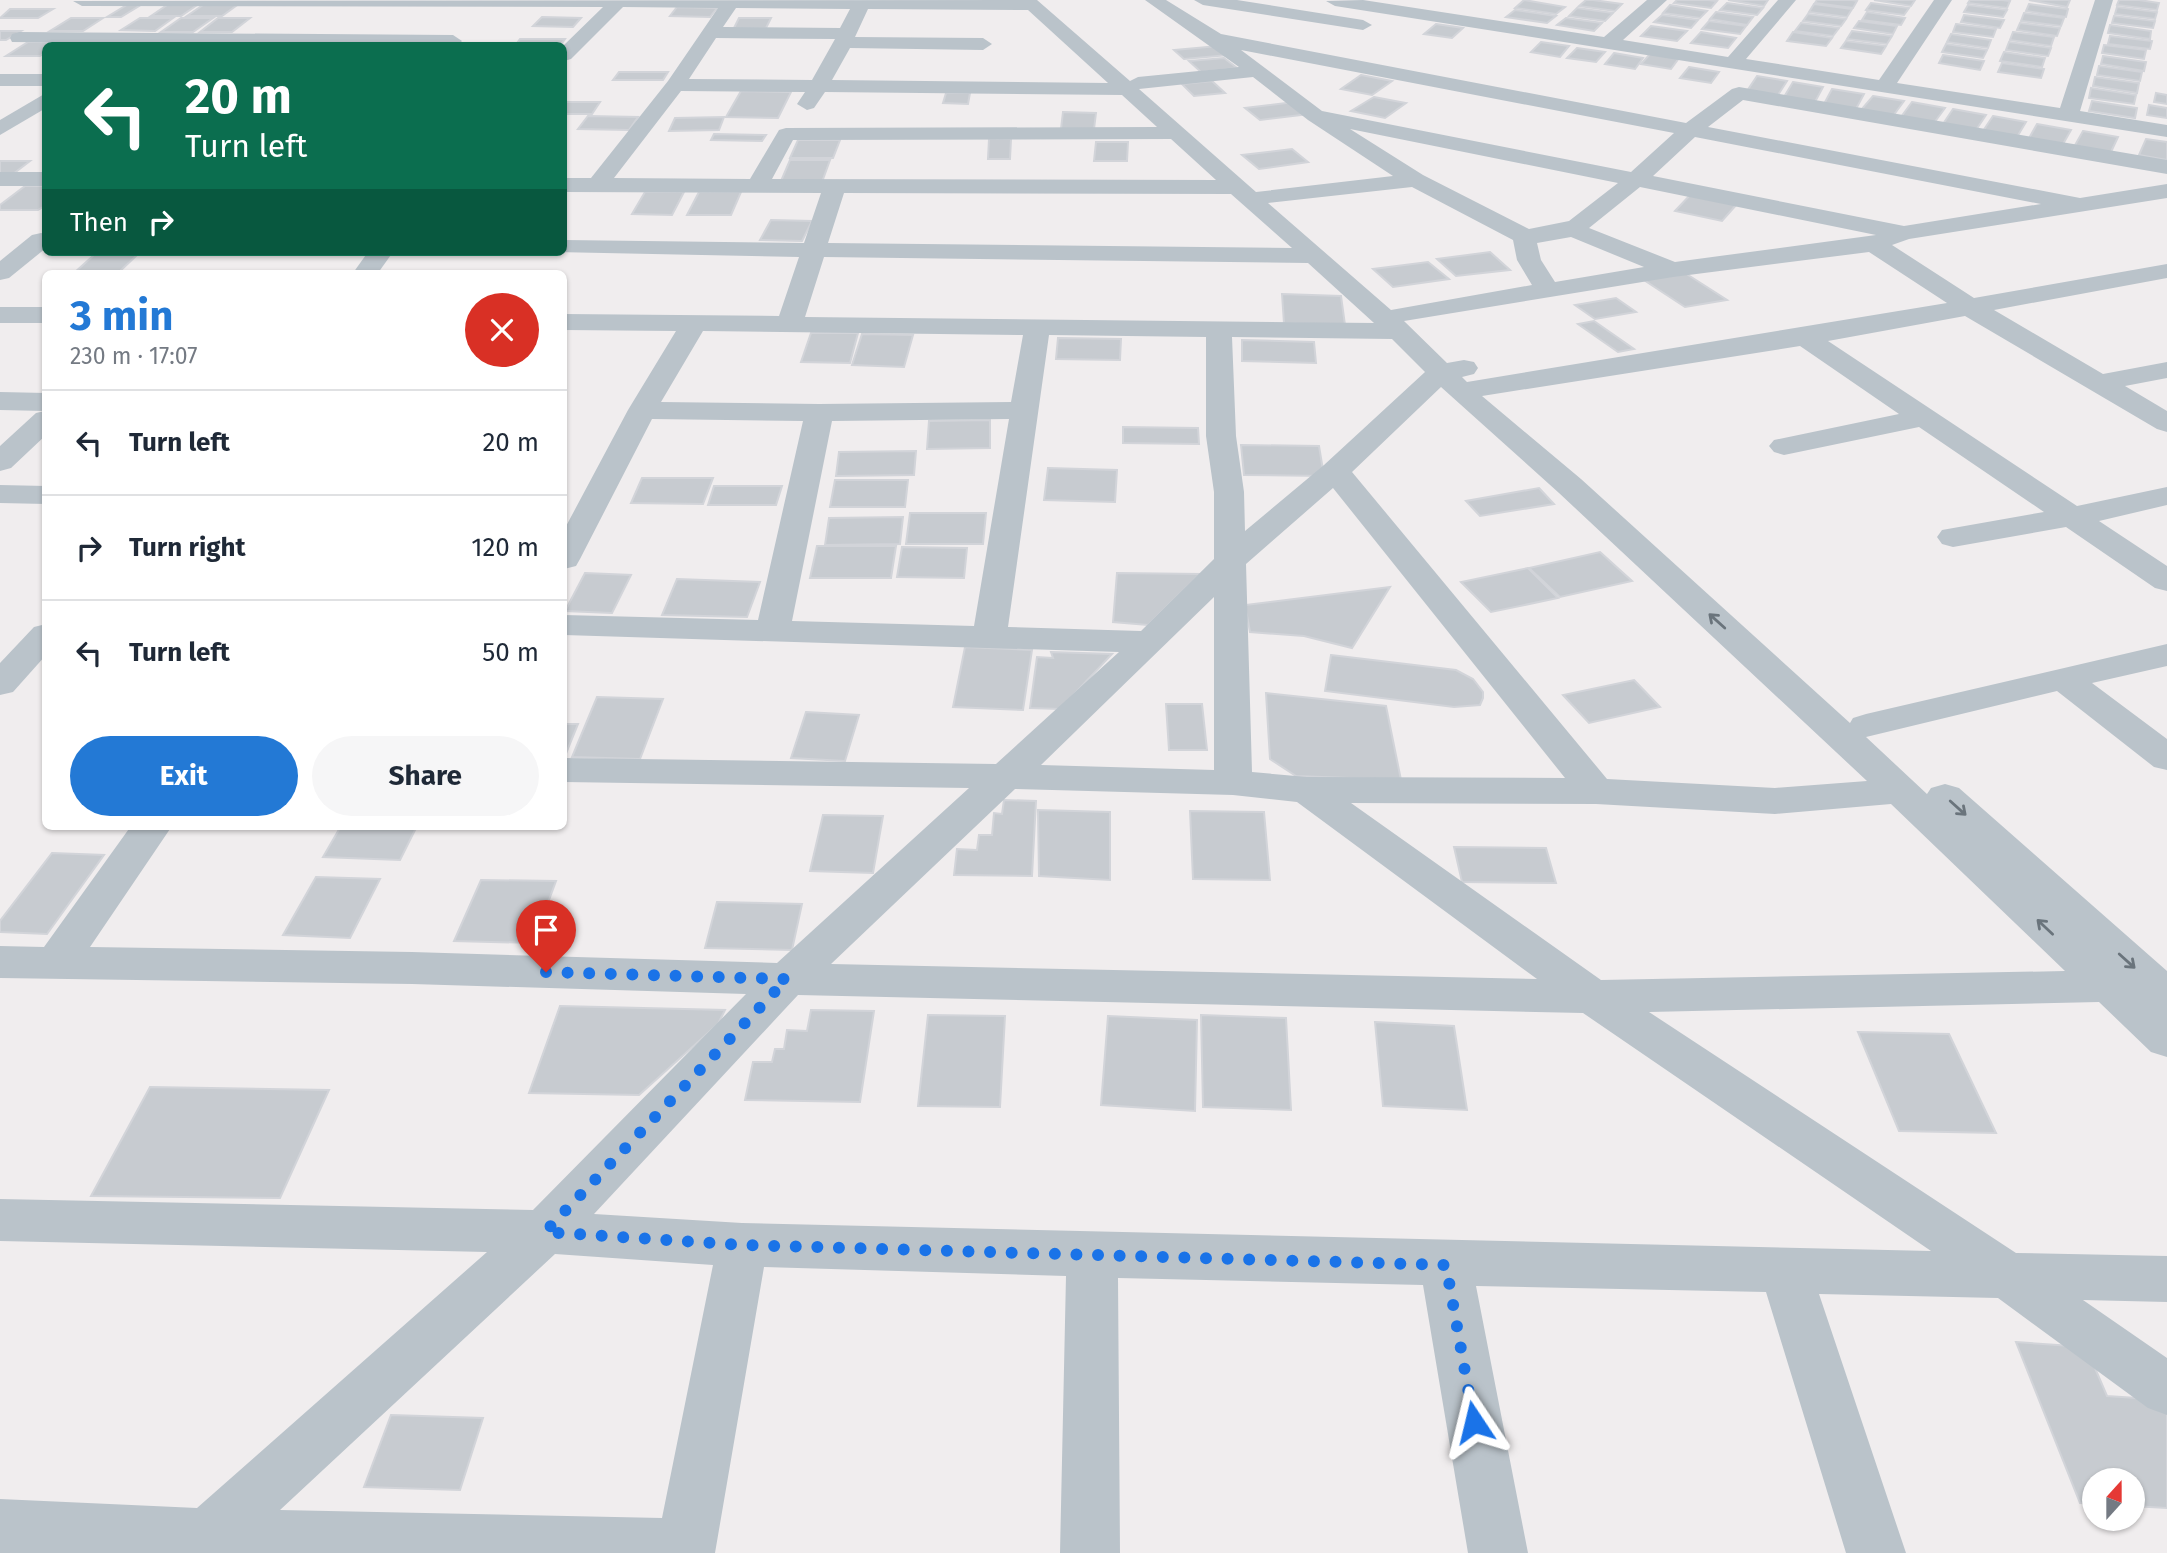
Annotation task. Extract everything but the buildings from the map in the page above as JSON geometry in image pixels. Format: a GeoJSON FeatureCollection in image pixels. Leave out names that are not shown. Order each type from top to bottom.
{"type":"FeatureCollection","features":[{"type":"Feature","properties":{"kind":"street"},"geometry":{"type":"LineString","coordinates":[[1154,0],[1215,39],[1315,116],[1415,180],[1507,225],[1524,237],[1530,260],[1547,290]]}},
{"type":"Feature","properties":{"kind":"street"},"geometry":{"type":"LineString","coordinates":[[1203,0],[1380,28]]}},
{"type":"Feature","properties":{"kind":"street"},"geometry":{"type":"LineString","coordinates":[[1608,44],[1658,0]]}},
{"type":"Feature","properties":{"kind":"street"},"geometry":{"type":"LineString","coordinates":[[1733,63],[1787,0]]}},
{"type":"Feature","properties":{"kind":"street"},"geometry":{"type":"LineString","coordinates":[[1884,87],[1943,0]]}},
{"type":"Feature","properties":{"kind":"street"},"geometry":{"type":"LineString","coordinates":[[2068,116],[2104,0]]}},
{"type":"Feature","properties":{"kind":"street"},"geometry":{"type":"LineString","coordinates":[[0,49],[83,1],[861,4],[989,25]]}},
{"type":"Feature","properties":{"kind":"street"},"geometry":{"type":"LineString","coordinates":[[567,52],[618,1]]}},
{"type":"Feature","properties":{"kind":"street"},"geometry":{"type":"LineString","coordinates":[[1335,1],[2167,131]]}},
{"type":"Feature","properties":{"kind":"street"},"geometry":{"type":"LineString","coordinates":[[452,42],[494,2]]}},
{"type":"Feature","properties":{"kind":"street"},"geometry":{"type":"LineString","coordinates":[[709,32],[845,38],[989,25],[1035,2],[1400,322],[2167,1040]]}},
{"type":"Feature","properties":{"kind":"street"},"geometry":{"type":"LineString","coordinates":[[597,185],[675,85],[730,3]]}},
{"type":"Feature","properties":{"kind":"street"},"geometry":{"type":"LineString","coordinates":[[758,184],[786,134],[832,65],[861,4]]}},
{"type":"Feature","properties":{"kind":"street"},"geometry":{"type":"LineString","coordinates":[[1478,23],[1497,8]]}},
{"type":"Feature","properties":{"kind":"street"},"geometry":{"type":"LineString","coordinates":[[977,87],[989,25]]}},
{"type":"Feature","properties":{"kind":"street"},"geometry":{"type":"LineString","coordinates":[[19,38],[261,42]]}},
{"type":"Feature","properties":{"kind":"street"},"geometry":{"type":"LineString","coordinates":[[1215,39],[2086,206]]}},
{"type":"Feature","properties":{"kind":"street"},"geometry":{"type":"LineString","coordinates":[[691,63],[716,63]]}},
{"type":"Feature","properties":{"kind":"street"},"geometry":{"type":"LineString","coordinates":[[806,65],[832,65]]}},
{"type":"Feature","properties":{"kind":"street"},"geometry":{"type":"LineString","coordinates":[[675,85],[1133,86],[1258,71]]}},
{"type":"Feature","properties":{"kind":"street"},"geometry":{"type":"LineString","coordinates":[[0,80],[42,80]]}},
{"type":"Feature","properties":{"kind":"street"},"geometry":{"type":"LineString","coordinates":[[1133,86],[1177,133],[1251,192],[1311,256],[1400,322]]}},
{"type":"Feature","properties":{"kind":"street"},"geometry":{"type":"LineString","coordinates":[[1524,237],[1571,229],[1637,179],[1688,131],[1739,93],[2167,167]]}},
{"type":"Feature","properties":{"kind":"street"},"geometry":{"type":"LineString","coordinates":[[0,128],[42,102]]}},
{"type":"Feature","properties":{"kind":"street"},"geometry":{"type":"LineString","coordinates":[[1315,116],[1904,233]]}},
{"type":"Feature","properties":{"kind":"street"},"geometry":{"type":"LineString","coordinates":[[0,128],[34,128]]}},
{"type":"Feature","properties":{"kind":"street"},"geometry":{"type":"LineString","coordinates":[[786,134],[1177,133]]}},
{"type":"Feature","properties":{"kind":"street"},"geometry":{"type":"LineString","coordinates":[[0,179],[42,179]]}},
{"type":"Feature","properties":{"kind":"street"},"geometry":{"type":"LineString","coordinates":[[567,184],[758,184],[1251,192],[1415,180]]}},
{"type":"Feature","properties":{"kind":"street"},"geometry":{"type":"LineString","coordinates":[[789,325],[835,186]]}},
{"type":"Feature","properties":{"kind":"street"},"geometry":{"type":"LineString","coordinates":[[567,322],[1219,331],[1400,322],[1547,290],[1673,270],[1873,244],[1904,233],[2167,191]]}},
{"type":"Feature","properties":{"kind":"street"},"geometry":{"type":"LineString","coordinates":[[1571,229],[1673,270]]}},
{"type":"Feature","properties":{"kind":"street"},"geometry":{"type":"LineString","coordinates":[[0,240],[42,240]]}},
{"type":"Feature","properties":{"kind":"street"},"geometry":{"type":"LineString","coordinates":[[0,273],[42,241]]}},
{"type":"Feature","properties":{"kind":"street"},"geometry":{"type":"LineString","coordinates":[[1873,244],[1971,308],[2167,423]]}},
{"type":"Feature","properties":{"kind":"street"},"geometry":{"type":"LineString","coordinates":[[567,247],[1311,256]]}},
{"type":"Feature","properties":{"kind":"street"},"geometry":{"type":"LineString","coordinates":[[367,270],[378,256]]}},
{"type":"Feature","properties":{"kind":"street"},"geometry":{"type":"LineString","coordinates":[[199,1546],[545,1232],[787,979],[1150,642],[1230,561],[1335,471],[1463,380],[1805,337],[2167,271]]}},
{"type":"Feature","properties":{"kind":"street"},"geometry":{"type":"LineString","coordinates":[[0,315],[42,315]]}},
{"type":"Feature","properties":{"kind":"street"},"geometry":{"type":"LineString","coordinates":[[567,547],[574,518],[694,324]]}},
{"type":"Feature","properties":{"kind":"street"},"geometry":{"type":"LineString","coordinates":[[989,638],[1037,328]]}},
{"type":"Feature","properties":{"kind":"street"},"geometry":{"type":"LineString","coordinates":[[1219,331],[1220,436],[1229,492],[1233,783]]}},
{"type":"Feature","properties":{"kind":"street"},"geometry":{"type":"LineString","coordinates":[[1805,337],[2167,581]]}},
{"type":"Feature","properties":{"kind":"street"},"geometry":{"type":"LineString","coordinates":[[2099,383],[2167,370]]}},
{"type":"Feature","properties":{"kind":"street"},"geometry":{"type":"LineString","coordinates":[[1463,380],[1642,521],[2167,997]]}},
{"type":"Feature","properties":{"kind":"street"},"geometry":{"type":"LineString","coordinates":[[0,401],[42,402]]}},
{"type":"Feature","properties":{"kind":"street"},"geometry":{"type":"LineString","coordinates":[[642,410],[819,413],[1023,410]]}},
{"type":"Feature","properties":{"kind":"street"},"geometry":{"type":"LineString","coordinates":[[773,630],[819,413]]}},
{"type":"Feature","properties":{"kind":"street"},"geometry":{"type":"LineString","coordinates":[[1784,446],[1924,417]]}},
{"type":"Feature","properties":{"kind":"street"},"geometry":{"type":"LineString","coordinates":[[0,462],[42,423]]}},
{"type":"Feature","properties":{"kind":"street"},"geometry":{"type":"LineString","coordinates":[[1335,471],[1596,791]]}},
{"type":"Feature","properties":{"kind":"street"},"geometry":{"type":"LineString","coordinates":[[0,494],[42,495]]}},
{"type":"Feature","properties":{"kind":"street"},"geometry":{"type":"LineString","coordinates":[[1953,537],[2072,517],[2167,496]]}},
{"type":"Feature","properties":{"kind":"street"},"geometry":{"type":"LineString","coordinates":[[567,625],[1150,642]]}},
{"type":"Feature","properties":{"kind":"street"},"geometry":{"type":"LineString","coordinates":[[0,684],[42,638]]}},
{"type":"Feature","properties":{"kind":"street"},"geometry":{"type":"LineString","coordinates":[[1866,726],[2167,655]]}},
{"type":"Feature","properties":{"kind":"street"},"geometry":{"type":"LineString","coordinates":[[2064,679],[2167,758]]}},
{"type":"Feature","properties":{"kind":"street"},"geometry":{"type":"LineString","coordinates":[[567,770],[1006,776],[1233,783],[1307,790],[1596,791],[1775,801],[1902,791]]}},
{"type":"Feature","properties":{"kind":"street"},"geometry":{"type":"LineString","coordinates":[[1307,790],[1592,997],[2007,1275],[2167,1390]]}},
{"type":"Feature","properties":{"kind":"street"},"geometry":{"type":"LineString","coordinates":[[57,962],[149,830]]}},
{"type":"Feature","properties":{"kind":"street"},"geometry":{"type":"LineString","coordinates":[[0,962],[412,968],[1592,997],[2108,986]]}},
{"type":"Feature","properties":{"kind":"street"},"geometry":{"type":"LineString","coordinates":[[0,1220],[545,1232],[743,1245],[1446,1265],[2167,1279]]}},
{"type":"Feature","properties":{"kind":"street"},"geometry":{"type":"LineString","coordinates":[[0,1528],[199,1546],[685,1551],[743,1245]]}},
{"type":"Feature","properties":{"kind":"street"},"geometry":{"type":"LineString","coordinates":[[1090,1553],[1092,1255]]}},
{"type":"Feature","properties":{"kind":"street"},"geometry":{"type":"LineString","coordinates":[[1446,1265],[1498,1553]]}},
{"type":"Feature","properties":{"kind":"street"},"geometry":{"type":"LineString","coordinates":[[1786,1272],[1876,1553]]}},
{"type":"Feature","properties":{"kind":"route"},"geometry":{"type":"LineString","coordinates":[[546,972],[787,979],[545,1232],[743,1245],[1446,1265],[1474,1422]]}}]}
